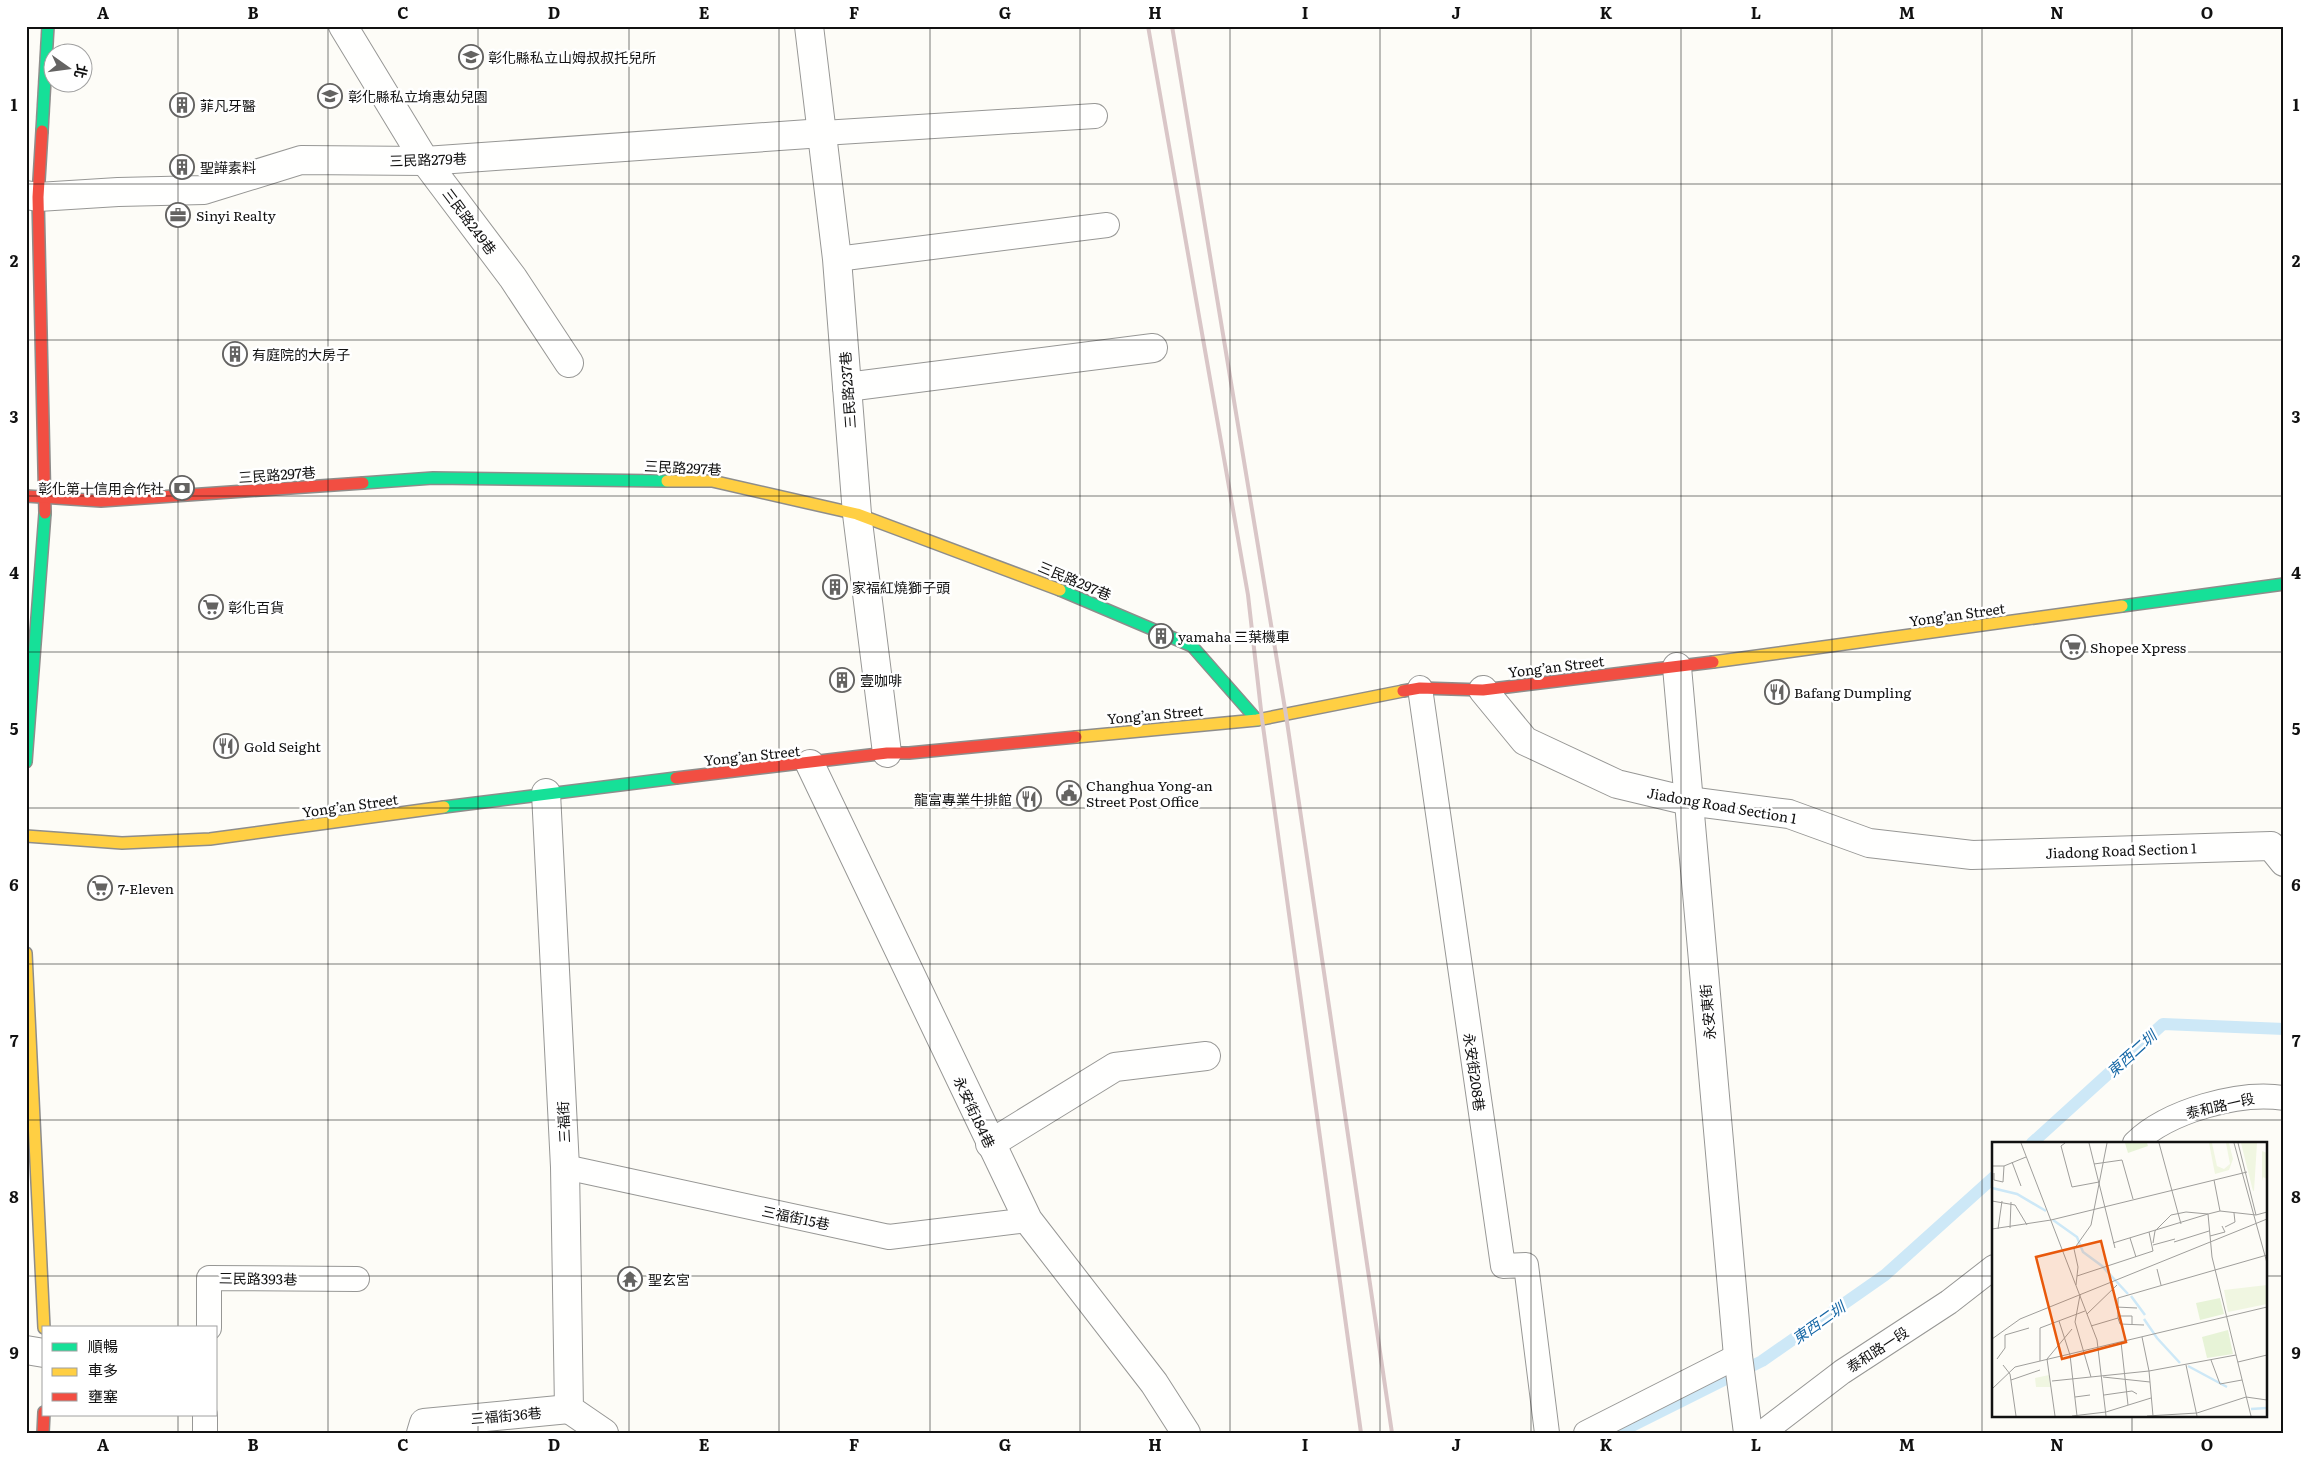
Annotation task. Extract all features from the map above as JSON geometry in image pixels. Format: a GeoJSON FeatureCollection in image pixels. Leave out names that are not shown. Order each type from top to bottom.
{"type":"FeatureCollection","features":[{"type":"Feature","properties":{"kind":"street"},"geometry":{"type":"LineString","coordinates":[[26,762],[46,497],[32,196],[48,26]]}},
{"type":"Feature","properties":{"kind":"street","name":"三民路249巷"},"geometry":{"type":"LineString","coordinates":[[343,26],[425,161],[513,278],[569,363]]}},
{"type":"Feature","properties":{"kind":"street","name":"三民路237巷"},"geometry":{"type":"LineString","coordinates":[[809,26],[837,259],[857,514],[887,753]]}},
{"type":"Feature","properties":{"kind":"street","name":"三民路279巷"},"geometry":{"type":"LineString","coordinates":[[32,196],[204,190],[301,160],[425,161],[823,132]]}},
{"type":"Feature","properties":{"kind":"street"},"geometry":{"type":"LineString","coordinates":[[847,387],[1153,348]]}},
{"type":"Feature","properties":{"kind":"street","name":"三民路297巷"},"geometry":{"type":"LineString","coordinates":[[26,496],[101,500],[433,478],[712,481],[857,514],[1014,571],[1192,646],[1257,720]]}},
{"type":"Feature","properties":{"kind":"street","name":"Yong’an Street"},"geometry":{"type":"LineString","coordinates":[[26,836],[122,843],[210,839],[546,793],[810,764],[887,753],[909,753],[1257,720],[1420,688],[1483,690],[1678,668],[2284,584]]}},
{"type":"Feature","properties":{"kind":"street","name":"永安東街"},"geometry":{"type":"LineString","coordinates":[[1678,668],[1688,801],[1738,1356],[1748,1433]]}},
{"type":"Feature","properties":{"kind":"street","name":"Jiadong Road Section 1"},"geometry":{"type":"LineString","coordinates":[[1483,690],[1525,741],[1617,784],[1688,801],[1789,814],[1869,843],[1972,855],[2280,847]]}},
{"type":"Feature","properties":{"kind":"street","name":"永安街184巷"},"geometry":{"type":"LineString","coordinates":[[810,764],[990,1144],[1028,1220],[1154,1383],[1186,1433]]}},
{"type":"Feature","properties":{"kind":"street","name":"三福街"},"geometry":{"type":"LineString","coordinates":[[546,793],[565,1167],[568,1409]]}},
{"type":"Feature","properties":{"kind":"street"},"geometry":{"type":"LineString","coordinates":[[26,953],[44,1326]]}},
{"type":"Feature","properties":{"kind":"street"},"geometry":{"type":"LineString","coordinates":[[990,1144],[1116,1067],[1206,1056]]}},
{"type":"Feature","properties":{"kind":"street"},"geometry":{"type":"LineString","coordinates":[[26,1350],[42,1353]]}},
{"type":"Feature","properties":{"kind":"street"},"geometry":{"type":"LineString","coordinates":[[568,1409],[604,1433]]}},
{"type":"Feature","properties":{"kind":"street","name":"三福街36巷"},"geometry":{"type":"LineString","coordinates":[[421,1433],[424,1423],[568,1409]]}},
{"type":"Feature","properties":{"kind":"street"},"geometry":{"type":"LineString","coordinates":[[43,1433],[44,1416]]}},
{"type":"Feature","properties":{"kind":"lane"},"geometry":{"type":"LineString","coordinates":[[823,132],[1095,116]]}},
{"type":"Feature","properties":{"kind":"lane"},"geometry":{"type":"LineString","coordinates":[[837,259],[1107,225]]}},
{"type":"Feature","properties":{"kind":"lane","name":"永安街208巷"},"geometry":{"type":"LineString","coordinates":[[1420,688],[1503,1266],[1526,1265],[1547,1433]]}},
{"type":"Feature","properties":{"kind":"lane","name":"泰和路一段"},"geometry":{"type":"LineString","coordinates":[[2135,1142],[2146,1132],[2189,1109],[2264,1095],[2284,1098]]}},
{"type":"Feature","properties":{"kind":"lane","name":"三福街15巷"},"geometry":{"type":"LineString","coordinates":[[565,1167],[889,1237],[1028,1220]]}},
{"type":"Feature","properties":{"kind":"lane","name":"泰和路一段"},"geometry":{"type":"LineString","coordinates":[[1762,1433],[1842,1372],[1949,1302],[1992,1270]]}},
{"type":"Feature","properties":{"kind":"lane","name":"三民路393巷"},"geometry":{"type":"LineString","coordinates":[[209,1326],[209,1278],[357,1279]]}},
{"type":"Feature","properties":{"kind":"lane"},"geometry":{"type":"LineString","coordinates":[[1586,1433],[1738,1356]]}},
{"type":"Feature","properties":{"kind":"lane"},"geometry":{"type":"LineString","coordinates":[[205,1416],[205,1433]]}},
{"type":"Feature","properties":{"kind":"waterway","name":"東西二圳"},"geometry":{"type":"LineString","coordinates":[[2033,1142],[2163,1024],[2284,1029]]}},
{"type":"Feature","properties":{"kind":"waterway","name":"東西二圳"},"geometry":{"type":"LineString","coordinates":[[1618,1433],[1762,1361],[1885,1275],[1992,1179]]}},
{"type":"Feature","properties":{"kind":"railway"},"geometry":{"type":"LineString","coordinates":[[1148,26],[1248,595],[1262,719],[1361,1433]]}},
{"type":"Feature","properties":{"kind":"railway"},"geometry":{"type":"LineString","coordinates":[[1172,26],[1286,715],[1392,1433]]}},
{"type":"Feature","properties":{"kind":"traffic: fast"},"geometry":{"type":"LineString","coordinates":[[42,131],[48,26]]}},
{"type":"Feature","properties":{"kind":"traffic: fast"},"geometry":{"type":"LineString","coordinates":[[363,483],[433,478],[667,481]]}},
{"type":"Feature","properties":{"kind":"traffic: fast"},"geometry":{"type":"LineString","coordinates":[[26,762],[45,513]]}},
{"type":"Feature","properties":{"kind":"traffic: fast"},"geometry":{"type":"LineString","coordinates":[[2122,606],[2284,584]]}},
{"type":"Feature","properties":{"kind":"traffic: fast"},"geometry":{"type":"LineString","coordinates":[[1060,590],[1192,646],[1257,720]]}},
{"type":"Feature","properties":{"kind":"traffic: fast"},"geometry":{"type":"LineString","coordinates":[[444,807],[676,778]]}},
{"type":"Feature","properties":{"kind":"traffic: slow"},"geometry":{"type":"LineString","coordinates":[[667,481],[712,481],[857,514],[1060,590]]}},
{"type":"Feature","properties":{"kind":"traffic: slow"},"geometry":{"type":"LineString","coordinates":[[1713,662],[2122,606]]}},
{"type":"Feature","properties":{"kind":"traffic: slow"},"geometry":{"type":"LineString","coordinates":[[1076,737],[1257,720],[1403,691]]}},
{"type":"Feature","properties":{"kind":"traffic: slow"},"geometry":{"type":"LineString","coordinates":[[26,836],[122,843],[210,839],[444,807]]}},
{"type":"Feature","properties":{"kind":"traffic: slow"},"geometry":{"type":"LineString","coordinates":[[26,953],[44,1326]]}},
{"type":"Feature","properties":{"kind":"traffic: jam"},"geometry":{"type":"LineString","coordinates":[[42,131],[38,197],[45,513]]}},
{"type":"Feature","properties":{"kind":"traffic: jam"},"geometry":{"type":"LineString","coordinates":[[26,496],[101,501],[363,483]]}},
{"type":"Feature","properties":{"kind":"traffic: jam"},"geometry":{"type":"LineString","coordinates":[[1403,691],[1420,688],[1483,690],[1713,662]]}},
{"type":"Feature","properties":{"kind":"traffic: jam"},"geometry":{"type":"LineString","coordinates":[[676,778],[887,753],[909,753],[1076,737]]}},
{"type":"Feature","properties":{"kind":"traffic: jam"},"geometry":{"type":"LineString","coordinates":[[43,1433],[44,1416]]}},
{"type":"Feature","properties":{"kind":"place","name":"彰化縣私立山姆叔叔托兒所"},"geometry":{"type":"Point","coordinates":[471,57]}},
{"type":"Feature","properties":{"kind":"place","name":"彰化縣私立堉惠幼兒園"},"geometry":{"type":"Point","coordinates":[330,96]}},
{"type":"Feature","properties":{"kind":"place","name":"菲凡牙醫"},"geometry":{"type":"Point","coordinates":[182,105]}},
{"type":"Feature","properties":{"kind":"place","name":"聖譁素料"},"geometry":{"type":"Point","coordinates":[182,167]}},
{"type":"Feature","properties":{"kind":"place","name":"Sinyi Realty"},"geometry":{"type":"Point","coordinates":[178,215]}},
{"type":"Feature","properties":{"kind":"place","name":"有庭院的大房子"},"geometry":{"type":"Point","coordinates":[235,354]}},
{"type":"Feature","properties":{"kind":"place","name":"彰化第十信用合作社"},"geometry":{"type":"Point","coordinates":[182,488]}},
{"type":"Feature","properties":{"kind":"place","name":"家福紅燒獅子頭"},"geometry":{"type":"Point","coordinates":[835,587]}},
{"type":"Feature","properties":{"kind":"place","name":"彰化百貨"},"geometry":{"type":"Point","coordinates":[211,607]}},
{"type":"Feature","properties":{"kind":"place","name":"yamaha 三葉機車"},"geometry":{"type":"Point","coordinates":[1161,636]}},
{"type":"Feature","properties":{"kind":"place","name":"Shopee Xpress"},"geometry":{"type":"Point","coordinates":[2073,647]}},
{"type":"Feature","properties":{"kind":"place","name":"壹咖啡"},"geometry":{"type":"Point","coordinates":[842,680]}},
{"type":"Feature","properties":{"kind":"place","name":"Bafang Dumpling"},"geometry":{"type":"Point","coordinates":[1777,692]}},
{"type":"Feature","properties":{"kind":"place","name":"Gold Seight"},"geometry":{"type":"Point","coordinates":[226,746]}},
{"type":"Feature","properties":{"kind":"place","name":"Changhua Yong-an Street Post Office"},"geometry":{"type":"Point","coordinates":[1069,793]}},
{"type":"Feature","properties":{"kind":"place","name":"龍富專業牛排館"},"geometry":{"type":"Point","coordinates":[1029,799]}},
{"type":"Feature","properties":{"kind":"place","name":"7-Eleven"},"geometry":{"type":"Point","coordinates":[100,888]}},
{"type":"Feature","properties":{"kind":"place","name":"聖玄宮"},"geometry":{"type":"Point","coordinates":[630,1279]}}]}
